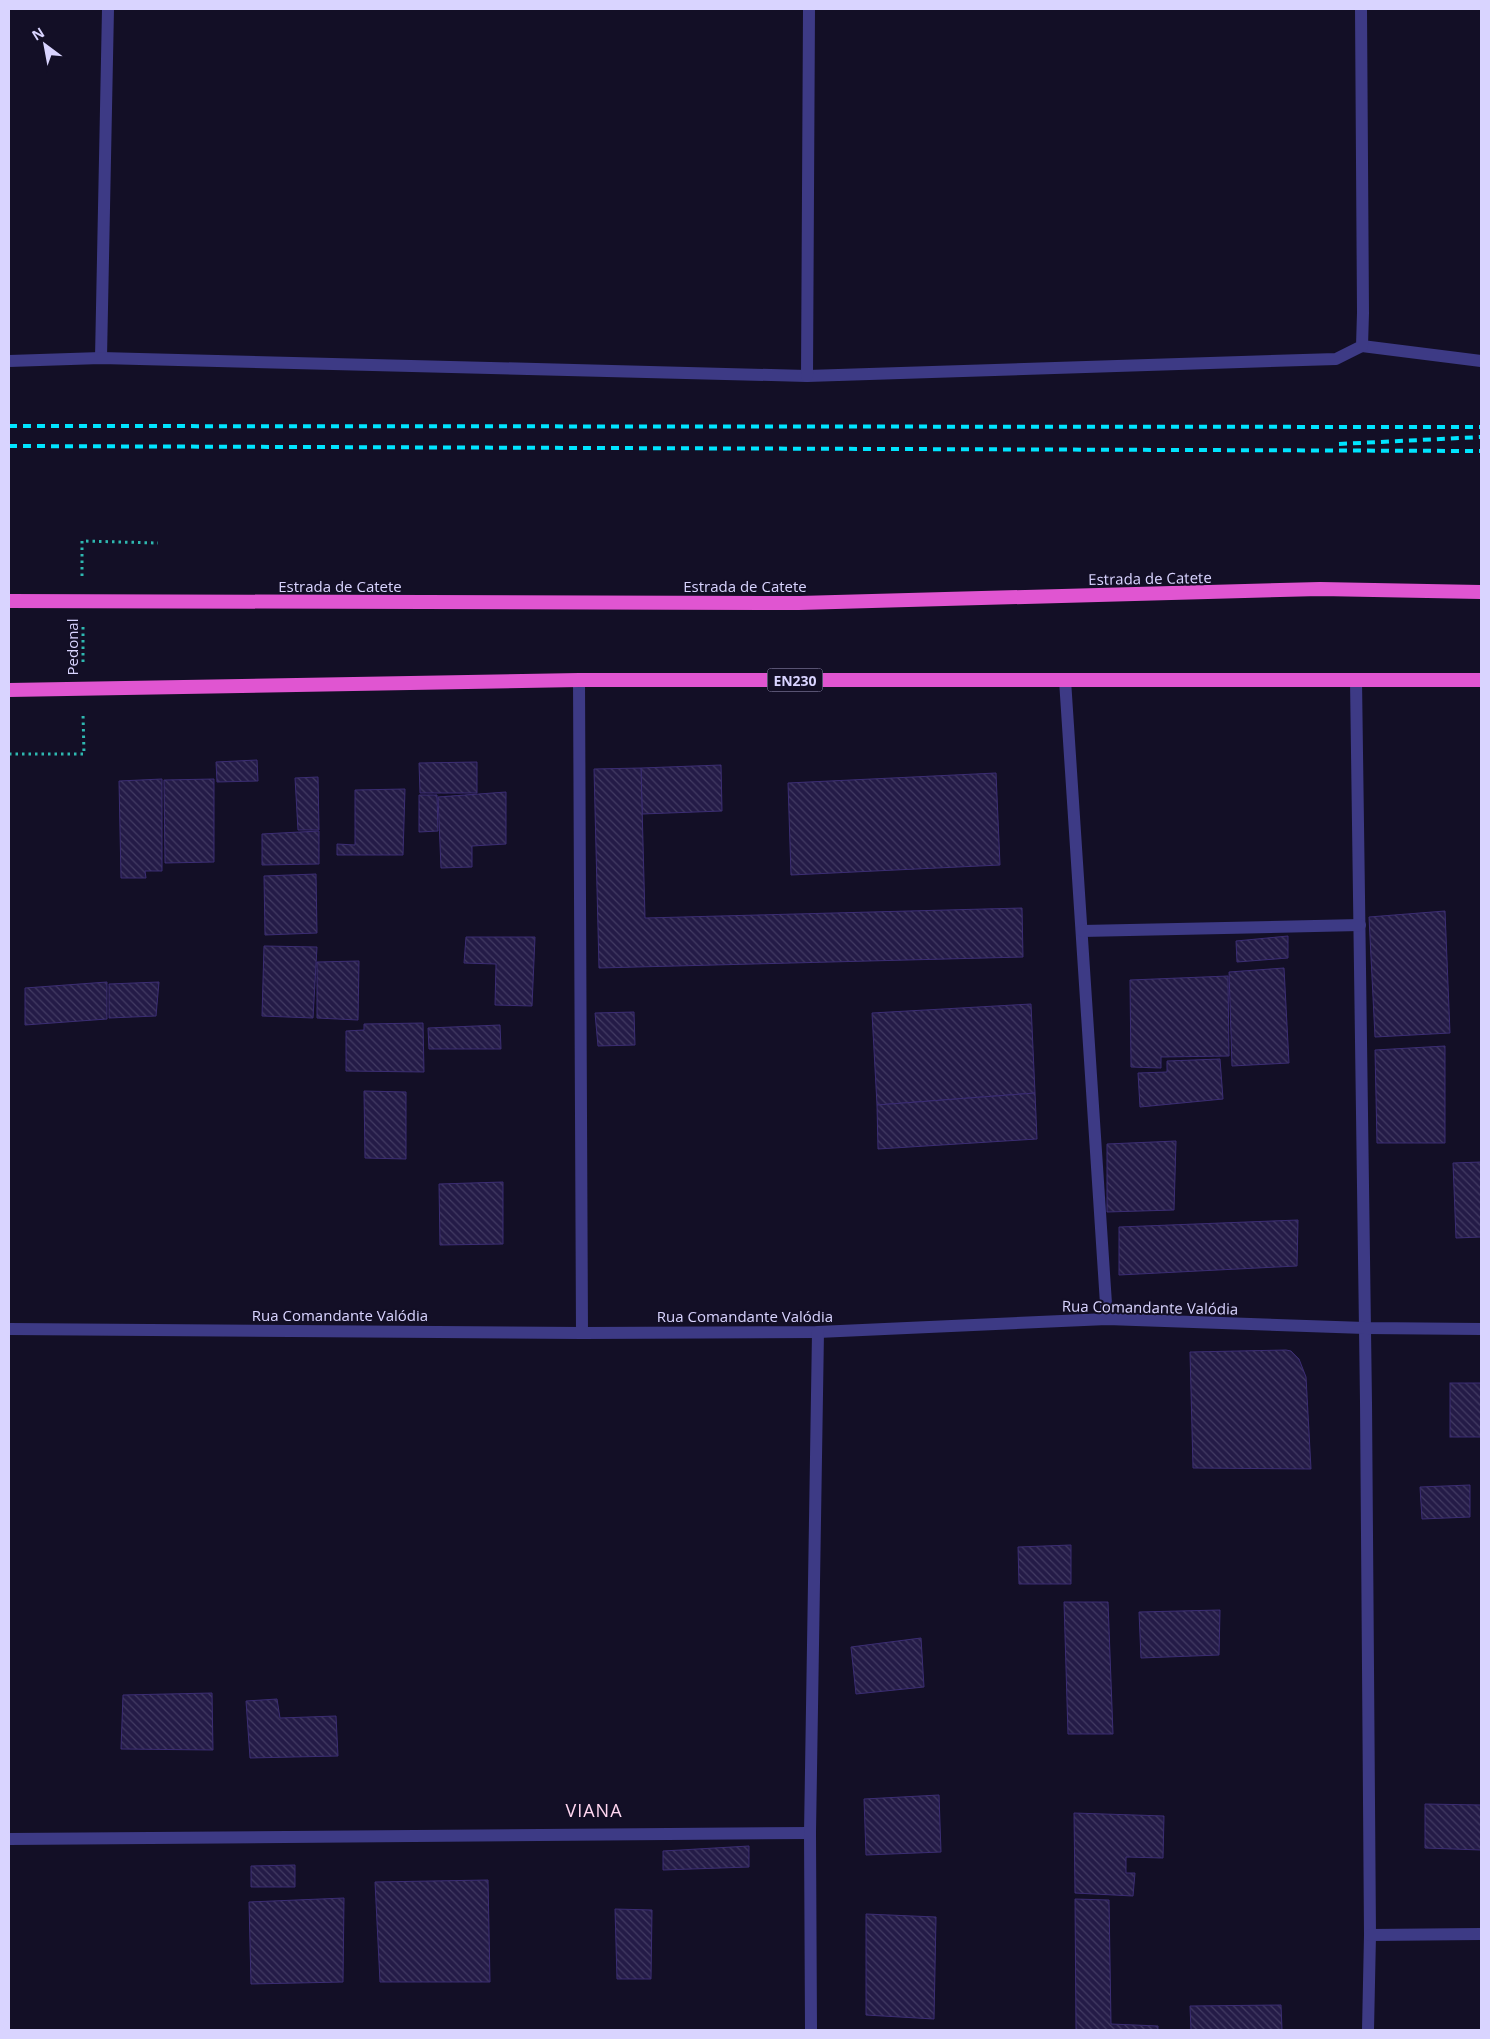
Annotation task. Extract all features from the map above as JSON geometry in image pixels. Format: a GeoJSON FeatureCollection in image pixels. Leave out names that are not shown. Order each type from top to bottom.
{"type":"FeatureCollection","features":[{"type":"Feature","properties":{"kind":"highway","name":"Estrada de Catete"},"geometry":{"type":"LineString","coordinates":[[9,601],[799,603],[1320,589],[1481,592]]}},
{"type":"Feature","properties":{"kind":"highway","name":"EN230"},"geometry":{"type":"LineString","coordinates":[[9,690],[579,680],[1480,681]]}},
{"type":"Feature","properties":{"kind":"street"},"geometry":{"type":"LineString","coordinates":[[101,358],[108,9]]}},
{"type":"Feature","properties":{"kind":"street"},"geometry":{"type":"LineString","coordinates":[[807,376],[809,9]]}},
{"type":"Feature","properties":{"kind":"street"},"geometry":{"type":"LineString","coordinates":[[1361,9],[1362,346]]}},
{"type":"Feature","properties":{"kind":"street"},"geometry":{"type":"LineString","coordinates":[[9,361],[101,358],[807,376],[1336,359],[1362,346],[1481,361]]}},
{"type":"Feature","properties":{"kind":"street"},"geometry":{"type":"LineString","coordinates":[[579,680],[582,1333]]}},
{"type":"Feature","properties":{"kind":"street"},"geometry":{"type":"LineString","coordinates":[[1064,680],[1108,1319]]}},
{"type":"Feature","properties":{"kind":"street"},"geometry":{"type":"LineString","coordinates":[[1356,680],[1365,1328],[1370,1935],[1368,2030]]}},
{"type":"Feature","properties":{"kind":"street"},"geometry":{"type":"LineString","coordinates":[[1082,931],[1360,925]]}},
{"type":"Feature","properties":{"kind":"street","name":"Rua Comandante Valódia"},"geometry":{"type":"LineString","coordinates":[[9,1329],[582,1333],[818,1332],[1108,1319],[1365,1328],[1481,1329]]}},
{"type":"Feature","properties":{"kind":"street"},"geometry":{"type":"LineString","coordinates":[[811,2030],[810,1833],[818,1332]]}},
{"type":"Feature","properties":{"kind":"street"},"geometry":{"type":"LineString","coordinates":[[9,1839],[810,1833]]}},
{"type":"Feature","properties":{"kind":"street"},"geometry":{"type":"LineString","coordinates":[[1370,1935],[1481,1934]]}},
{"type":"Feature","properties":{"kind":"path"},"geometry":{"type":"LineString","coordinates":[[82,580],[82,541],[158,543]]}},
{"type":"Feature","properties":{"kind":"path","name":"Pedonal"},"geometry":{"type":"LineString","coordinates":[[83,619],[83,667]]}},
{"type":"Feature","properties":{"kind":"path"},"geometry":{"type":"LineString","coordinates":[[9,754],[84,754],[83,706]]}},
{"type":"Feature","properties":{"kind":"building"},"geometry":{"type":"Polygon","coordinates":[[[257,760],[258,781],[217,782],[216,762],[257,760]]]}},
{"type":"Feature","properties":{"kind":"building"},"geometry":{"type":"Polygon","coordinates":[[[477,762],[477,793],[420,793],[419,763],[477,762]]]}},
{"type":"Feature","properties":{"kind":"building"},"geometry":{"type":"Polygon","coordinates":[[[721,765],[722,811],[642,814],[641,768],[721,765]]]}},
{"type":"Feature","properties":{"kind":"building"},"geometry":{"type":"Polygon","coordinates":[[[641,768],[645,918],[1022,908],[1023,957],[599,968],[594,769],[641,768]]]}},
{"type":"Feature","properties":{"kind":"building"},"geometry":{"type":"Polygon","coordinates":[[[996,773],[1000,865],[791,875],[788,783],[996,773]]]}},
{"type":"Feature","properties":{"kind":"building"},"geometry":{"type":"Polygon","coordinates":[[[318,777],[319,830],[298,830],[295,778],[318,777]]]}},
{"type":"Feature","properties":{"kind":"building"},"geometry":{"type":"Polygon","coordinates":[[[162,779],[162,871],[145,871],[146,878],[121,878],[119,781],[162,779]]]}},
{"type":"Feature","properties":{"kind":"building"},"geometry":{"type":"Polygon","coordinates":[[[214,779],[214,862],[165,863],[164,780],[214,779]]]}},
{"type":"Feature","properties":{"kind":"building"},"geometry":{"type":"Polygon","coordinates":[[[405,789],[403,855],[337,855],[337,844],[355,845],[355,790],[405,789]]]}},
{"type":"Feature","properties":{"kind":"building"},"geometry":{"type":"Polygon","coordinates":[[[506,792],[506,844],[472,846],[472,867],[441,868],[438,797],[506,792]]]}},
{"type":"Feature","properties":{"kind":"building"},"geometry":{"type":"Polygon","coordinates":[[[419,795],[437,795],[438,831],[419,832],[419,795]]]}},
{"type":"Feature","properties":{"kind":"building"},"geometry":{"type":"Polygon","coordinates":[[[319,831],[319,864],[262,865],[262,834],[319,831]]]}},
{"type":"Feature","properties":{"kind":"building"},"geometry":{"type":"Polygon","coordinates":[[[316,874],[317,933],[265,935],[264,876],[316,874]]]}},
{"type":"Feature","properties":{"kind":"building"},"geometry":{"type":"Polygon","coordinates":[[[1445,911],[1450,1033],[1375,1037],[1369,917],[1445,911]]]}},
{"type":"Feature","properties":{"kind":"building"},"geometry":{"type":"Polygon","coordinates":[[[1288,936],[1288,958],[1237,962],[1236,941],[1288,936]]]}},
{"type":"Feature","properties":{"kind":"building"},"geometry":{"type":"Polygon","coordinates":[[[466,937],[535,937],[532,1006],[495,1005],[496,964],[464,963],[466,937]]]}},
{"type":"Feature","properties":{"kind":"building"},"geometry":{"type":"Polygon","coordinates":[[[264,946],[317,947],[313,1018],[262,1016],[264,946]]]}},
{"type":"Feature","properties":{"kind":"building"},"geometry":{"type":"Polygon","coordinates":[[[359,961],[358,1020],[317,1018],[317,962],[359,961]]]}},
{"type":"Feature","properties":{"kind":"building"},"geometry":{"type":"Polygon","coordinates":[[[1284,968],[1289,1063],[1232,1066],[1229,972],[1284,968]]]}},
{"type":"Feature","properties":{"kind":"building"},"geometry":{"type":"Polygon","coordinates":[[[1228,976],[1229,1056],[1161,1057],[1161,1068],[1131,1067],[1130,980],[1228,976]]]}},
{"type":"Feature","properties":{"kind":"building"},"geometry":{"type":"Polygon","coordinates":[[[107,982],[107,1019],[25,1025],[25,988],[107,982]]]}},
{"type":"Feature","properties":{"kind":"building"},"geometry":{"type":"Polygon","coordinates":[[[159,982],[156,1016],[109,1018],[109,984],[159,982]]]}},
{"type":"Feature","properties":{"kind":"building"},"geometry":{"type":"Polygon","coordinates":[[[1031,1004],[1035,1093],[877,1105],[872,1013],[1031,1004]]]}},
{"type":"Feature","properties":{"kind":"building"},"geometry":{"type":"Polygon","coordinates":[[[634,1012],[635,1045],[598,1046],[595,1013],[634,1012]]]}},
{"type":"Feature","properties":{"kind":"building"},"geometry":{"type":"Polygon","coordinates":[[[423,1023],[424,1072],[346,1071],[346,1031],[364,1030],[364,1024],[423,1023]]]}},
{"type":"Feature","properties":{"kind":"building"},"geometry":{"type":"Polygon","coordinates":[[[500,1025],[501,1049],[429,1049],[428,1028],[500,1025]]]}},
{"type":"Feature","properties":{"kind":"building"},"geometry":{"type":"Polygon","coordinates":[[[1445,1046],[1445,1143],[1377,1143],[1375,1050],[1445,1046]]]}},
{"type":"Feature","properties":{"kind":"building"},"geometry":{"type":"Polygon","coordinates":[[[1220,1059],[1223,1099],[1140,1107],[1138,1073],[1167,1072],[1167,1061],[1220,1059]]]}},
{"type":"Feature","properties":{"kind":"building"},"geometry":{"type":"Polygon","coordinates":[[[364,1091],[406,1092],[406,1159],[365,1158],[364,1091]]]}},
{"type":"Feature","properties":{"kind":"building"},"geometry":{"type":"Polygon","coordinates":[[[1035,1093],[1037,1139],[878,1149],[877,1105],[1035,1093]]]}},
{"type":"Feature","properties":{"kind":"building"},"geometry":{"type":"Polygon","coordinates":[[[1176,1141],[1174,1210],[1107,1212],[1107,1144],[1176,1141]]]}},
{"type":"Feature","properties":{"kind":"building"},"geometry":{"type":"Polygon","coordinates":[[[1481,1162],[1481,1237],[1456,1238],[1453,1163],[1481,1162]]]}},
{"type":"Feature","properties":{"kind":"building"},"geometry":{"type":"Polygon","coordinates":[[[503,1182],[503,1244],[440,1245],[439,1184],[503,1182]]]}},
{"type":"Feature","properties":{"kind":"building"},"geometry":{"type":"Polygon","coordinates":[[[1298,1220],[1297,1266],[1119,1275],[1119,1227],[1298,1220]]]}},
{"type":"Feature","properties":{"kind":"building"},"geometry":{"type":"Polygon","coordinates":[[[1291,1351],[1299,1359],[1306,1377],[1311,1469],[1193,1468],[1190,1352],[1291,1351]]]}},
{"type":"Feature","properties":{"kind":"building"},"geometry":{"type":"Polygon","coordinates":[[[1450,1383],[1481,1383],[1481,1437],[1450,1437],[1450,1383]]]}},
{"type":"Feature","properties":{"kind":"building"},"geometry":{"type":"Polygon","coordinates":[[[1470,1485],[1470,1517],[1422,1519],[1420,1487],[1470,1485]]]}},
{"type":"Feature","properties":{"kind":"building"},"geometry":{"type":"Polygon","coordinates":[[[1071,1545],[1071,1584],[1019,1584],[1018,1547],[1071,1545]]]}},
{"type":"Feature","properties":{"kind":"building"},"geometry":{"type":"Polygon","coordinates":[[[1064,1602],[1108,1602],[1113,1734],[1068,1734],[1064,1602]]]}},
{"type":"Feature","properties":{"kind":"building"},"geometry":{"type":"Polygon","coordinates":[[[1220,1610],[1219,1655],[1141,1658],[1139,1612],[1220,1610]]]}},
{"type":"Feature","properties":{"kind":"building"},"geometry":{"type":"Polygon","coordinates":[[[921,1638],[924,1687],[856,1694],[851,1647],[921,1638]]]}},
{"type":"Feature","properties":{"kind":"building"},"geometry":{"type":"Polygon","coordinates":[[[212,1693],[213,1750],[121,1749],[123,1695],[212,1693]]]}},
{"type":"Feature","properties":{"kind":"building"},"geometry":{"type":"Polygon","coordinates":[[[277,1699],[280,1718],[336,1716],[338,1756],[250,1758],[246,1701],[277,1699]]]}},
{"type":"Feature","properties":{"kind":"building"},"geometry":{"type":"Polygon","coordinates":[[[939,1795],[941,1852],[866,1855],[864,1799],[939,1795]]]}},
{"type":"Feature","properties":{"kind":"building"},"geometry":{"type":"Polygon","coordinates":[[[1425,1804],[1481,1805],[1481,1850],[1425,1848],[1425,1804]]]}},
{"type":"Feature","properties":{"kind":"building"},"geometry":{"type":"Polygon","coordinates":[[[1074,1813],[1164,1816],[1163,1858],[1126,1857],[1126,1873],[1135,1873],[1133,1896],[1075,1893],[1074,1813]]]}},
{"type":"Feature","properties":{"kind":"building"},"geometry":{"type":"Polygon","coordinates":[[[749,1846],[749,1867],[663,1870],[663,1851],[749,1846]]]}},
{"type":"Feature","properties":{"kind":"building"},"geometry":{"type":"Polygon","coordinates":[[[295,1865],[295,1887],[251,1887],[251,1866],[295,1865]]]}},
{"type":"Feature","properties":{"kind":"building"},"geometry":{"type":"Polygon","coordinates":[[[488,1880],[490,1982],[380,1982],[375,1882],[488,1880]]]}},
{"type":"Feature","properties":{"kind":"building"},"geometry":{"type":"Polygon","coordinates":[[[344,1898],[343,1982],[251,1984],[249,1902],[344,1898]]]}},
{"type":"Feature","properties":{"kind":"building"},"geometry":{"type":"Polygon","coordinates":[[[1075,1899],[1109,1900],[1111,2024],[1158,2026],[1158,2030],[1076,2030],[1075,1899]]]}},
{"type":"Feature","properties":{"kind":"building"},"geometry":{"type":"Polygon","coordinates":[[[615,1909],[652,1910],[651,1979],[617,1979],[615,1909]]]}},
{"type":"Feature","properties":{"kind":"building"},"geometry":{"type":"Polygon","coordinates":[[[866,1914],[936,1917],[934,2019],[866,2015],[866,1914]]]}},
{"type":"Feature","properties":{"kind":"building"},"geometry":{"type":"Polygon","coordinates":[[[1281,2005],[1282,2030],[1191,2030],[1190,2006],[1281,2005]]]}},
{"type":"Feature","properties":{"kind":"railway"},"geometry":{"type":"LineString","coordinates":[[9,426],[1481,427]]}},
{"type":"Feature","properties":{"kind":"railway"},"geometry":{"type":"LineString","coordinates":[[1339,444],[1481,437]]}},
{"type":"Feature","properties":{"kind":"railway"},"geometry":{"type":"LineString","coordinates":[[9,446],[1481,451]]}},
{"type":"Feature","properties":{"kind":"district","name":"VIANA"},"geometry":{"type":"Point","coordinates":[594,1810]}}]}
